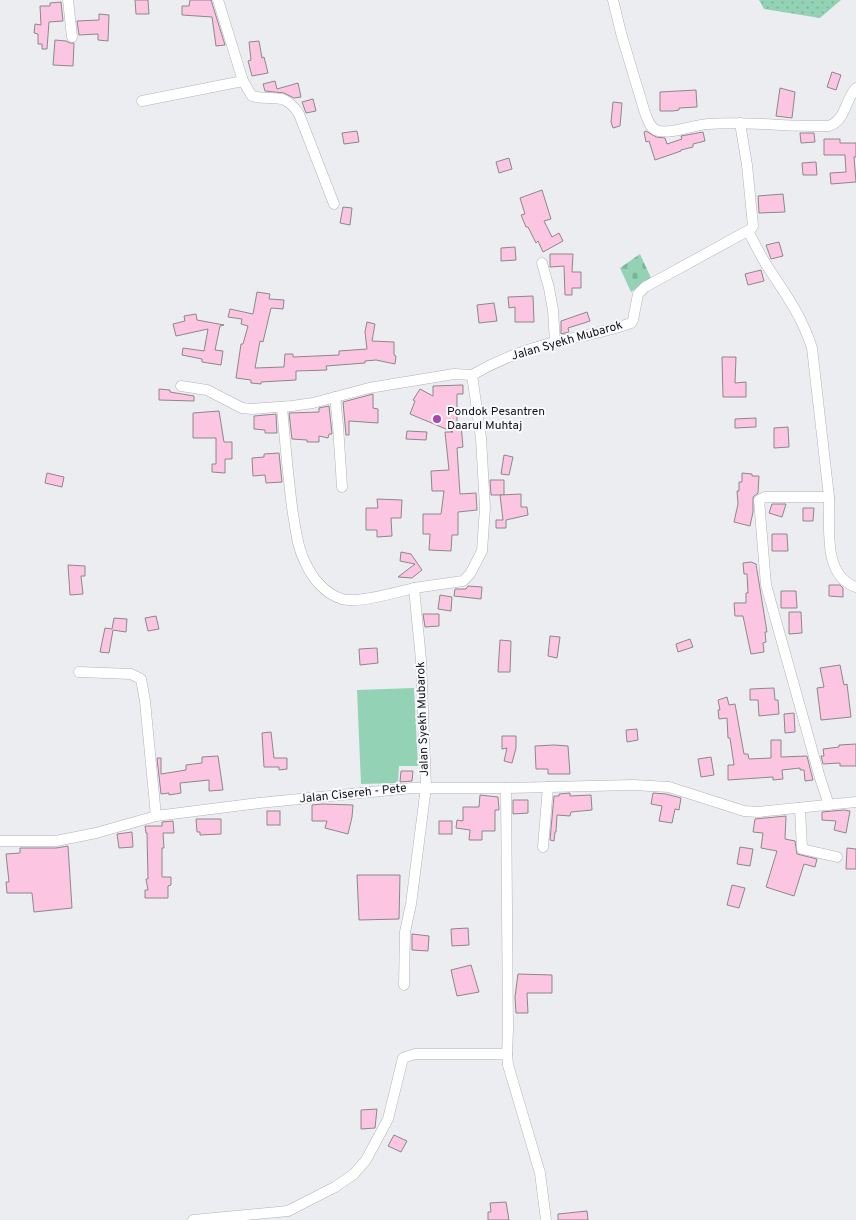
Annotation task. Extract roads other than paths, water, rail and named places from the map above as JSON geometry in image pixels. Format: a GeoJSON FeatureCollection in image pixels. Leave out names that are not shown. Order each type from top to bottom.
{"type":"FeatureCollection","features":[{"type":"Feature","properties":{"kind":"street"},"geometry":{"type":"LineString","coordinates":[[68,0],[72,37]]}},
{"type":"Feature","properties":{"kind":"street"},"geometry":{"type":"LineString","coordinates":[[218,0],[243,81],[252,96],[280,98],[294,106],[300,114],[334,204]]}},
{"type":"Feature","properties":{"kind":"street"},"geometry":{"type":"LineString","coordinates":[[613,0],[623,42],[650,126],[659,131],[708,124],[740,123],[829,126],[839,121],[851,93],[856,88]]}},
{"type":"Feature","properties":{"kind":"street"},"geometry":{"type":"LineString","coordinates":[[142,101],[243,81]]}},
{"type":"Feature","properties":{"kind":"street"},"geometry":{"type":"LineString","coordinates":[[740,123],[749,181],[753,226],[748,232],[794,307],[806,330],[812,348],[829,497],[832,561],[841,578],[856,587]]}},
{"type":"Feature","properties":{"kind":"street","name":"Jalan Syekh Mubarok"},"geometry":{"type":"LineString","coordinates":[[472,375],[493,363],[555,342],[583,337],[631,323],[634,320],[638,294],[645,287],[748,232]]}},
{"type":"Feature","properties":{"kind":"street"},"geometry":{"type":"LineString","coordinates":[[542,263],[552,303],[555,342]]}},
{"type":"Feature","properties":{"kind":"street"},"geometry":{"type":"LineString","coordinates":[[181,386],[207,390],[242,408],[252,409],[313,403],[369,388],[445,376],[472,375],[481,438],[485,508],[482,551],[470,574],[463,581],[414,588],[356,600],[343,600],[331,594],[313,576],[304,562],[298,543],[290,495],[282,407]]}},
{"type":"Feature","properties":{"kind":"street"},"geometry":{"type":"LineString","coordinates":[[335,397],[342,487]]}},
{"type":"Feature","properties":{"kind":"street"},"geometry":{"type":"LineString","coordinates":[[829,497],[765,496],[761,497],[758,503],[766,586],[829,805]]}},
{"type":"Feature","properties":{"kind":"street","name":"Jalan Syekh Mubarok"},"geometry":{"type":"LineString","coordinates":[[404,985],[405,932],[411,904],[426,787],[421,660],[414,588]]}},
{"type":"Feature","properties":{"kind":"street"},"geometry":{"type":"LineString","coordinates":[[80,672],[131,674],[141,679],[156,816]]}},
{"type":"Feature","properties":{"kind":"street","name":"Jalan Cisereh - Pete"},"geometry":{"type":"LineString","coordinates":[[0,841],[56,841],[96,833],[156,816],[259,803],[426,787],[506,788],[633,785],[669,787],[744,811],[758,812],[856,802]]}},
{"type":"Feature","properties":{"kind":"street"},"geometry":{"type":"LineString","coordinates":[[543,847],[548,787]]}},
{"type":"Feature","properties":{"kind":"street"},"geometry":{"type":"LineString","coordinates":[[506,788],[508,1065],[540,1173],[546,1220]]}},
{"type":"Feature","properties":{"kind":"street"},"geometry":{"type":"LineString","coordinates":[[800,808],[802,849],[837,858]]}},
{"type":"Feature","properties":{"kind":"street"},"geometry":{"type":"LineString","coordinates":[[193,1220],[288,1211],[336,1187],[354,1174],[366,1160],[388,1119],[403,1058],[415,1054],[507,1054]]}},
{"type":"Feature","properties":{"kind":"place","name":"Pondok Pesantren Daarul Muhtaj"},"geometry":{"type":"Point","coordinates":[437,419]}}]}
